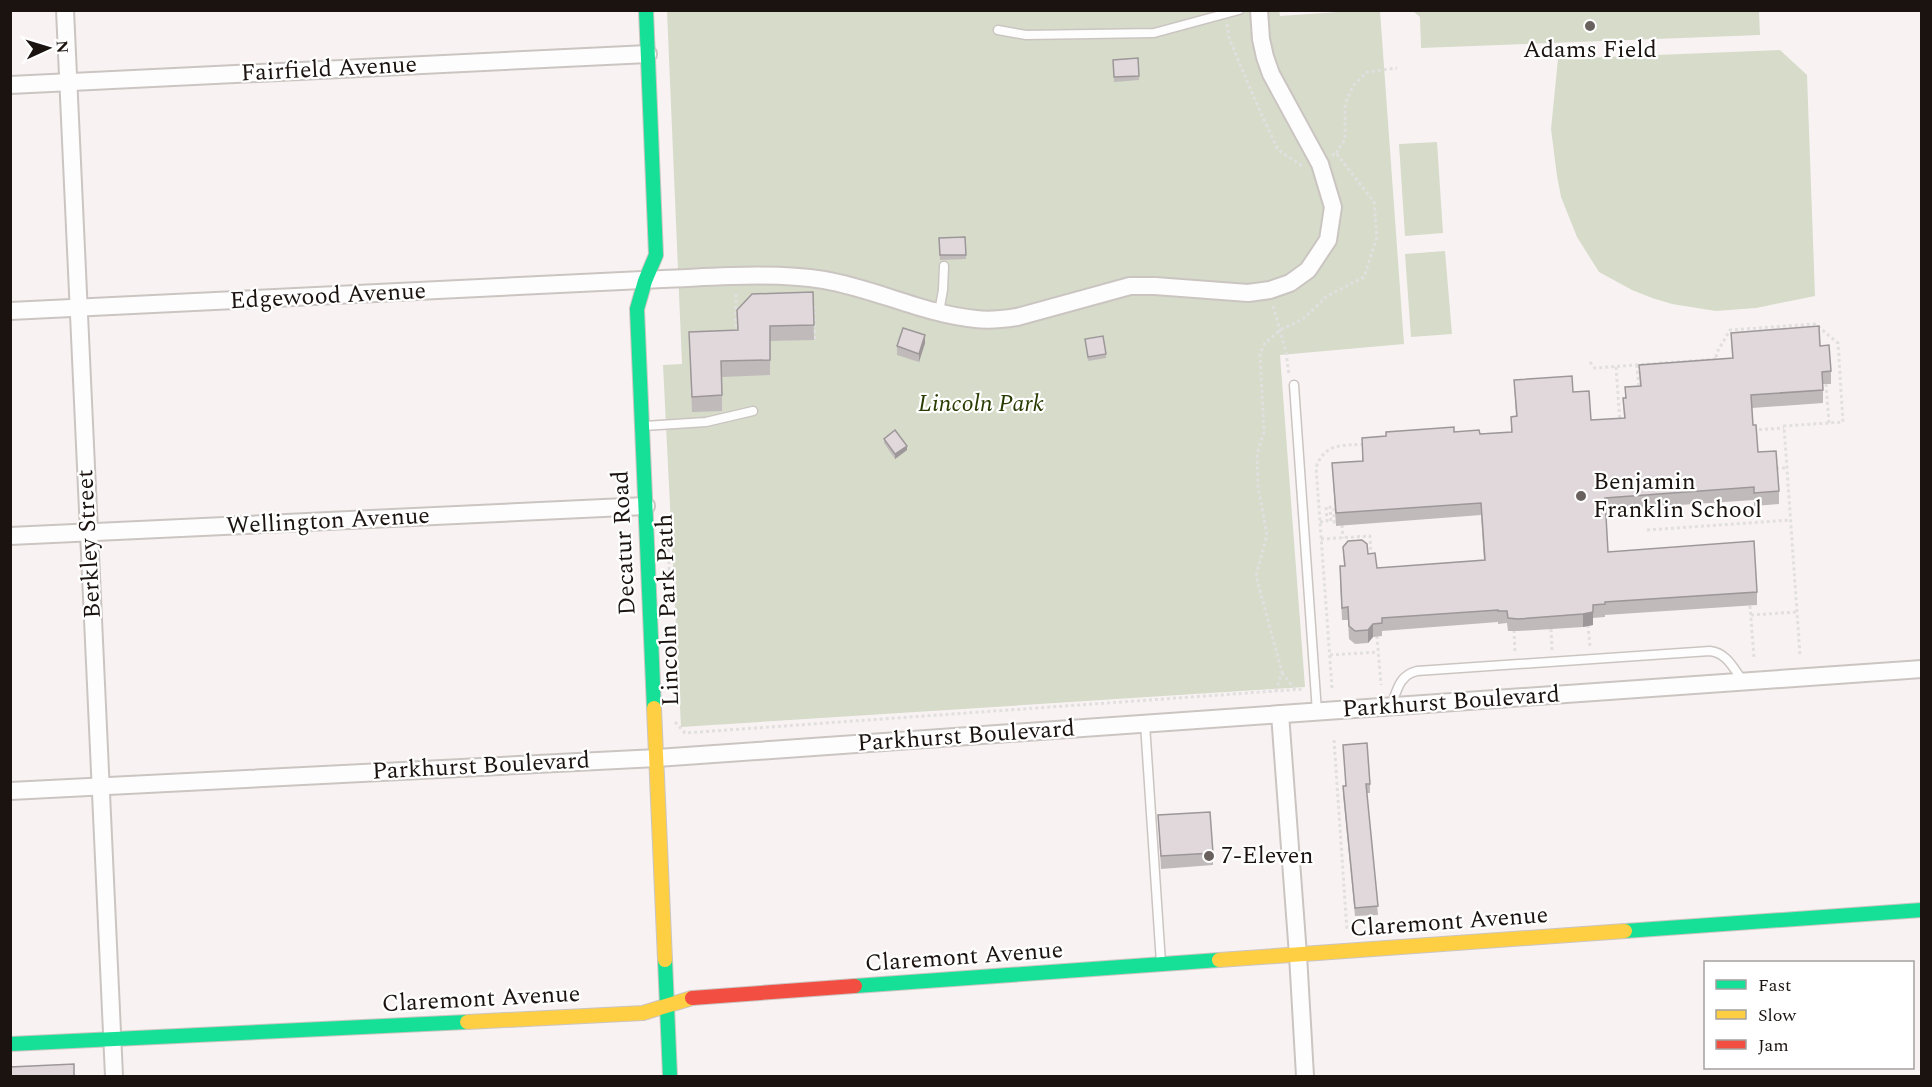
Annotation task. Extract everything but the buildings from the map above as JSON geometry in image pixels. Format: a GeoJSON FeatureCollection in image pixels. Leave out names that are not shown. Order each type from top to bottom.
{"type":"FeatureCollection","features":[{"type":"Feature","properties":{"kind":"street","name":"Berkley Street"},"geometry":{"type":"LineString","coordinates":[[65,10],[114,1077]]}},
{"type":"Feature","properties":{"kind":"street","name":"Decatur Road"},"geometry":{"type":"LineString","coordinates":[[646,10],[656,255],[637,309],[670,1077]]}},
{"type":"Feature","properties":{"kind":"street","name":"Edgewood Avenue"},"geometry":{"type":"LineString","coordinates":[[10,310],[767,276],[807,278],[851,286],[969,319],[998,320],[1130,286],[1248,293],[1270,290],[1290,283],[1308,270],[1328,240],[1333,207],[1320,164],[1271,74],[1261,39],[1259,10]]}},
{"type":"Feature","properties":{"kind":"street","name":"Fairfield Avenue"},"geometry":{"type":"LineString","coordinates":[[10,85],[648,54]]}},
{"type":"Feature","properties":{"kind":"street","name":"Wellington Avenue"},"geometry":{"type":"LineString","coordinates":[[10,536],[646,506]]}},
{"type":"Feature","properties":{"kind":"street","name":"Parkhurst Boulevard"},"geometry":{"type":"LineString","coordinates":[[10,790],[657,758],[1922,669]]}},
{"type":"Feature","properties":{"kind":"street"},"geometry":{"type":"LineString","coordinates":[[1280,714],[1305,1077]]}},
{"type":"Feature","properties":{"kind":"street","name":"Claremont Avenue"},"geometry":{"type":"LineString","coordinates":[[10,1044],[643,1013],[693,998],[1922,910]]}},
{"type":"Feature","properties":{"kind":"lane"},"geometry":{"type":"LineString","coordinates":[[998,30],[1026,35],[1154,33],[1239,10]]}},
{"type":"Feature","properties":{"kind":"lane"},"geometry":{"type":"LineString","coordinates":[[939,312],[944,290],[944,266]]}},
{"type":"Feature","properties":{"kind":"lane"},"geometry":{"type":"LineString","coordinates":[[1294,385],[1317,712]]}},
{"type":"Feature","properties":{"kind":"lane"},"geometry":{"type":"LineString","coordinates":[[641,426],[705,422],[753,411]]}},
{"type":"Feature","properties":{"kind":"lane"},"geometry":{"type":"LineString","coordinates":[[1391,706],[1404,676],[1417,671],[1716,651],[1727,658],[1743,681]]}},
{"type":"Feature","properties":{"kind":"lane"},"geometry":{"type":"LineString","coordinates":[[1145,724],[1161,965]]}},
{"type":"Feature","properties":{"kind":"path"},"geometry":{"type":"LineString","coordinates":[[1225,14],[1229,38],[1278,150],[1302,167],[1320,164],[1336,153],[1345,140],[1345,104],[1353,86],[1367,72],[1397,68]]}},
{"type":"Feature","properties":{"kind":"path"},"geometry":{"type":"LineString","coordinates":[[1296,690],[1282,672],[1256,576],[1267,535],[1258,486],[1257,454],[1264,432],[1260,354],[1265,343],[1280,330],[1303,319],[1327,296],[1364,277],[1377,237],[1374,202],[1336,153]]}},
{"type":"Feature","properties":{"kind":"path"},"geometry":{"type":"LineString","coordinates":[[735,287],[735,337]]}},
{"type":"Feature","properties":{"kind":"path"},"geometry":{"type":"LineString","coordinates":[[1272,298],[1288,363]]}},
{"type":"Feature","properties":{"kind":"path"},"geometry":{"type":"LineString","coordinates":[[803,304],[814,304],[815,339]]}},
{"type":"Feature","properties":{"kind":"path"},"geometry":{"type":"LineString","coordinates":[[736,310],[744,318]]}},
{"type":"Feature","properties":{"kind":"path"},"geometry":{"type":"LineString","coordinates":[[1717,359],[1716,354],[1730,330],[1815,324],[1838,343],[1843,422],[1753,430]]}},
{"type":"Feature","properties":{"kind":"path"},"geometry":{"type":"LineString","coordinates":[[1590,362],[1595,368],[1717,359],[1722,362]]}},
{"type":"Feature","properties":{"kind":"path"},"geometry":{"type":"LineString","coordinates":[[1637,365],[1639,399]]}},
{"type":"Feature","properties":{"kind":"path"},"geometry":{"type":"LineString","coordinates":[[1616,367],[1621,431]]}},
{"type":"Feature","properties":{"kind":"path"},"geometry":{"type":"LineString","coordinates":[[1827,384],[1829,423]]}},
{"type":"Feature","properties":{"kind":"path"},"geometry":{"type":"LineString","coordinates":[[1784,428],[1800,655]]}},
{"type":"Feature","properties":{"kind":"path"},"geometry":{"type":"LineString","coordinates":[[1332,688],[1316,474],[1319,460],[1332,447],[1367,444]]}},
{"type":"Feature","properties":{"kind":"path"},"geometry":{"type":"LineString","coordinates":[[1776,468],[1787,468]]}},
{"type":"Feature","properties":{"kind":"path"},"geometry":{"type":"LineString","coordinates":[[1320,522],[1327,521],[1326,507],[1330,507],[1331,522],[1334,522],[1334,506]]}},
{"type":"Feature","properties":{"kind":"path"},"geometry":{"type":"LineString","coordinates":[[1647,530],[1791,520]]}},
{"type":"Feature","properties":{"kind":"path"},"geometry":{"type":"LineString","coordinates":[[1342,525],[1342,538]]}},
{"type":"Feature","properties":{"kind":"path"},"geometry":{"type":"LineString","coordinates":[[1321,539],[1370,536],[1371,556]]}},
{"type":"Feature","properties":{"kind":"path","name":"Lincoln Park Path"},"geometry":{"type":"LineString","coordinates":[[668,540],[670,585]]}},
{"type":"Feature","properties":{"kind":"path"},"geometry":{"type":"LineString","coordinates":[[1750,606],[1754,658]]}},
{"type":"Feature","properties":{"kind":"path"},"geometry":{"type":"LineString","coordinates":[[1751,615],[1797,612]]}},
{"type":"Feature","properties":{"kind":"path"},"geometry":{"type":"LineString","coordinates":[[1588,625],[1590,648]]}},
{"type":"Feature","properties":{"kind":"path"},"geometry":{"type":"LineString","coordinates":[[1551,629],[1552,651]]}},
{"type":"Feature","properties":{"kind":"path"},"geometry":{"type":"LineString","coordinates":[[1514,630],[1515,653]]}},
{"type":"Feature","properties":{"kind":"path"},"geometry":{"type":"LineString","coordinates":[[1377,636],[1381,686]]}},
{"type":"Feature","properties":{"kind":"path"},"geometry":{"type":"LineString","coordinates":[[1330,655],[1378,652]]}},
{"type":"Feature","properties":{"kind":"path"},"geometry":{"type":"LineString","coordinates":[[1276,691],[1282,672]]}},
{"type":"Feature","properties":{"kind":"path","name":"Lincoln Park Path"},"geometry":{"type":"LineString","coordinates":[[673,718],[677,726],[685,733],[1309,689]]}},
{"type":"Feature","properties":{"kind":"path"},"geometry":{"type":"LineString","coordinates":[[1334,740],[1347,931]]}},
{"type":"Feature","properties":{"kind":"path"},"geometry":{"type":"LineString","coordinates":[[1336,775],[1345,774]]}},
{"type":"Feature","properties":{"kind":"path"},"geometry":{"type":"LineString","coordinates":[[1339,816],[1345,816]]}},
{"type":"Feature","properties":{"kind":"path"},"geometry":{"type":"LineString","coordinates":[[1342,856],[1349,855]]}},
{"type":"Feature","properties":{"kind":"path"},"geometry":{"type":"LineString","coordinates":[[1345,897],[1353,896]]}},
{"type":"Feature","properties":{"kind":"green space","name":"Lincoln Park"},"geometry":{"type":"Polygon","coordinates":[[[1279,10],[1280,16],[1380,11],[1404,344],[1280,355],[1305,687],[681,727],[663,365],[682,364],[667,11],[1279,10]]]}},
{"type":"Feature","properties":{"kind":"green space","name":"Adams Field"},"geometry":{"type":"Polygon","coordinates":[[[1413,11],[1759,11],[1760,35],[1421,48],[1420,17],[1413,11]]]}},
{"type":"Feature","properties":{"kind":"green space"},"geometry":{"type":"Polygon","coordinates":[[[1780,50],[1807,75],[1815,296],[1756,308],[1716,311],[1672,304],[1652,298],[1599,272],[1577,237],[1561,197],[1551,129],[1558,59],[1780,50]]]}},
{"type":"Feature","properties":{"kind":"green space"},"geometry":{"type":"Polygon","coordinates":[[[1437,142],[1443,233],[1405,236],[1399,144],[1437,142]]]}},
{"type":"Feature","properties":{"kind":"green space"},"geometry":{"type":"Polygon","coordinates":[[[1445,251],[1452,334],[1411,337],[1405,254],[1445,251]]]}},
{"type":"Feature","properties":{"kind":"traffic: fast"},"geometry":{"type":"LineString","coordinates":[[646,10],[656,255],[637,309],[654,708]]}},
{"type":"Feature","properties":{"kind":"traffic: fast"},"geometry":{"type":"LineString","coordinates":[[1625,931],[1922,910]]}},
{"type":"Feature","properties":{"kind":"traffic: fast"},"geometry":{"type":"LineString","coordinates":[[665,960],[670,1076]]}},
{"type":"Feature","properties":{"kind":"traffic: fast"},"geometry":{"type":"LineString","coordinates":[[855,986],[1219,960]]}},
{"type":"Feature","properties":{"kind":"traffic: fast"},"geometry":{"type":"LineString","coordinates":[[10,1044],[467,1022]]}},
{"type":"Feature","properties":{"kind":"traffic: slow"},"geometry":{"type":"LineString","coordinates":[[654,708],[665,960]]}},
{"type":"Feature","properties":{"kind":"traffic: slow"},"geometry":{"type":"LineString","coordinates":[[1219,960],[1625,931]]}},
{"type":"Feature","properties":{"kind":"traffic: slow"},"geometry":{"type":"LineString","coordinates":[[467,1022],[643,1013],[692,998]]}},
{"type":"Feature","properties":{"kind":"traffic: jam"},"geometry":{"type":"LineString","coordinates":[[692,998],[855,986]]}},
{"type":"Feature","properties":{"kind":"place","name":"Adams Field"},"geometry":{"type":"Point","coordinates":[1590,26]}},
{"type":"Feature","properties":{"kind":"place","name":"Benjamin Franklin School"},"geometry":{"type":"Point","coordinates":[1581,496]}},
{"type":"Feature","properties":{"kind":"place","name":"7-Eleven"},"geometry":{"type":"Point","coordinates":[1209,856]}}]}
